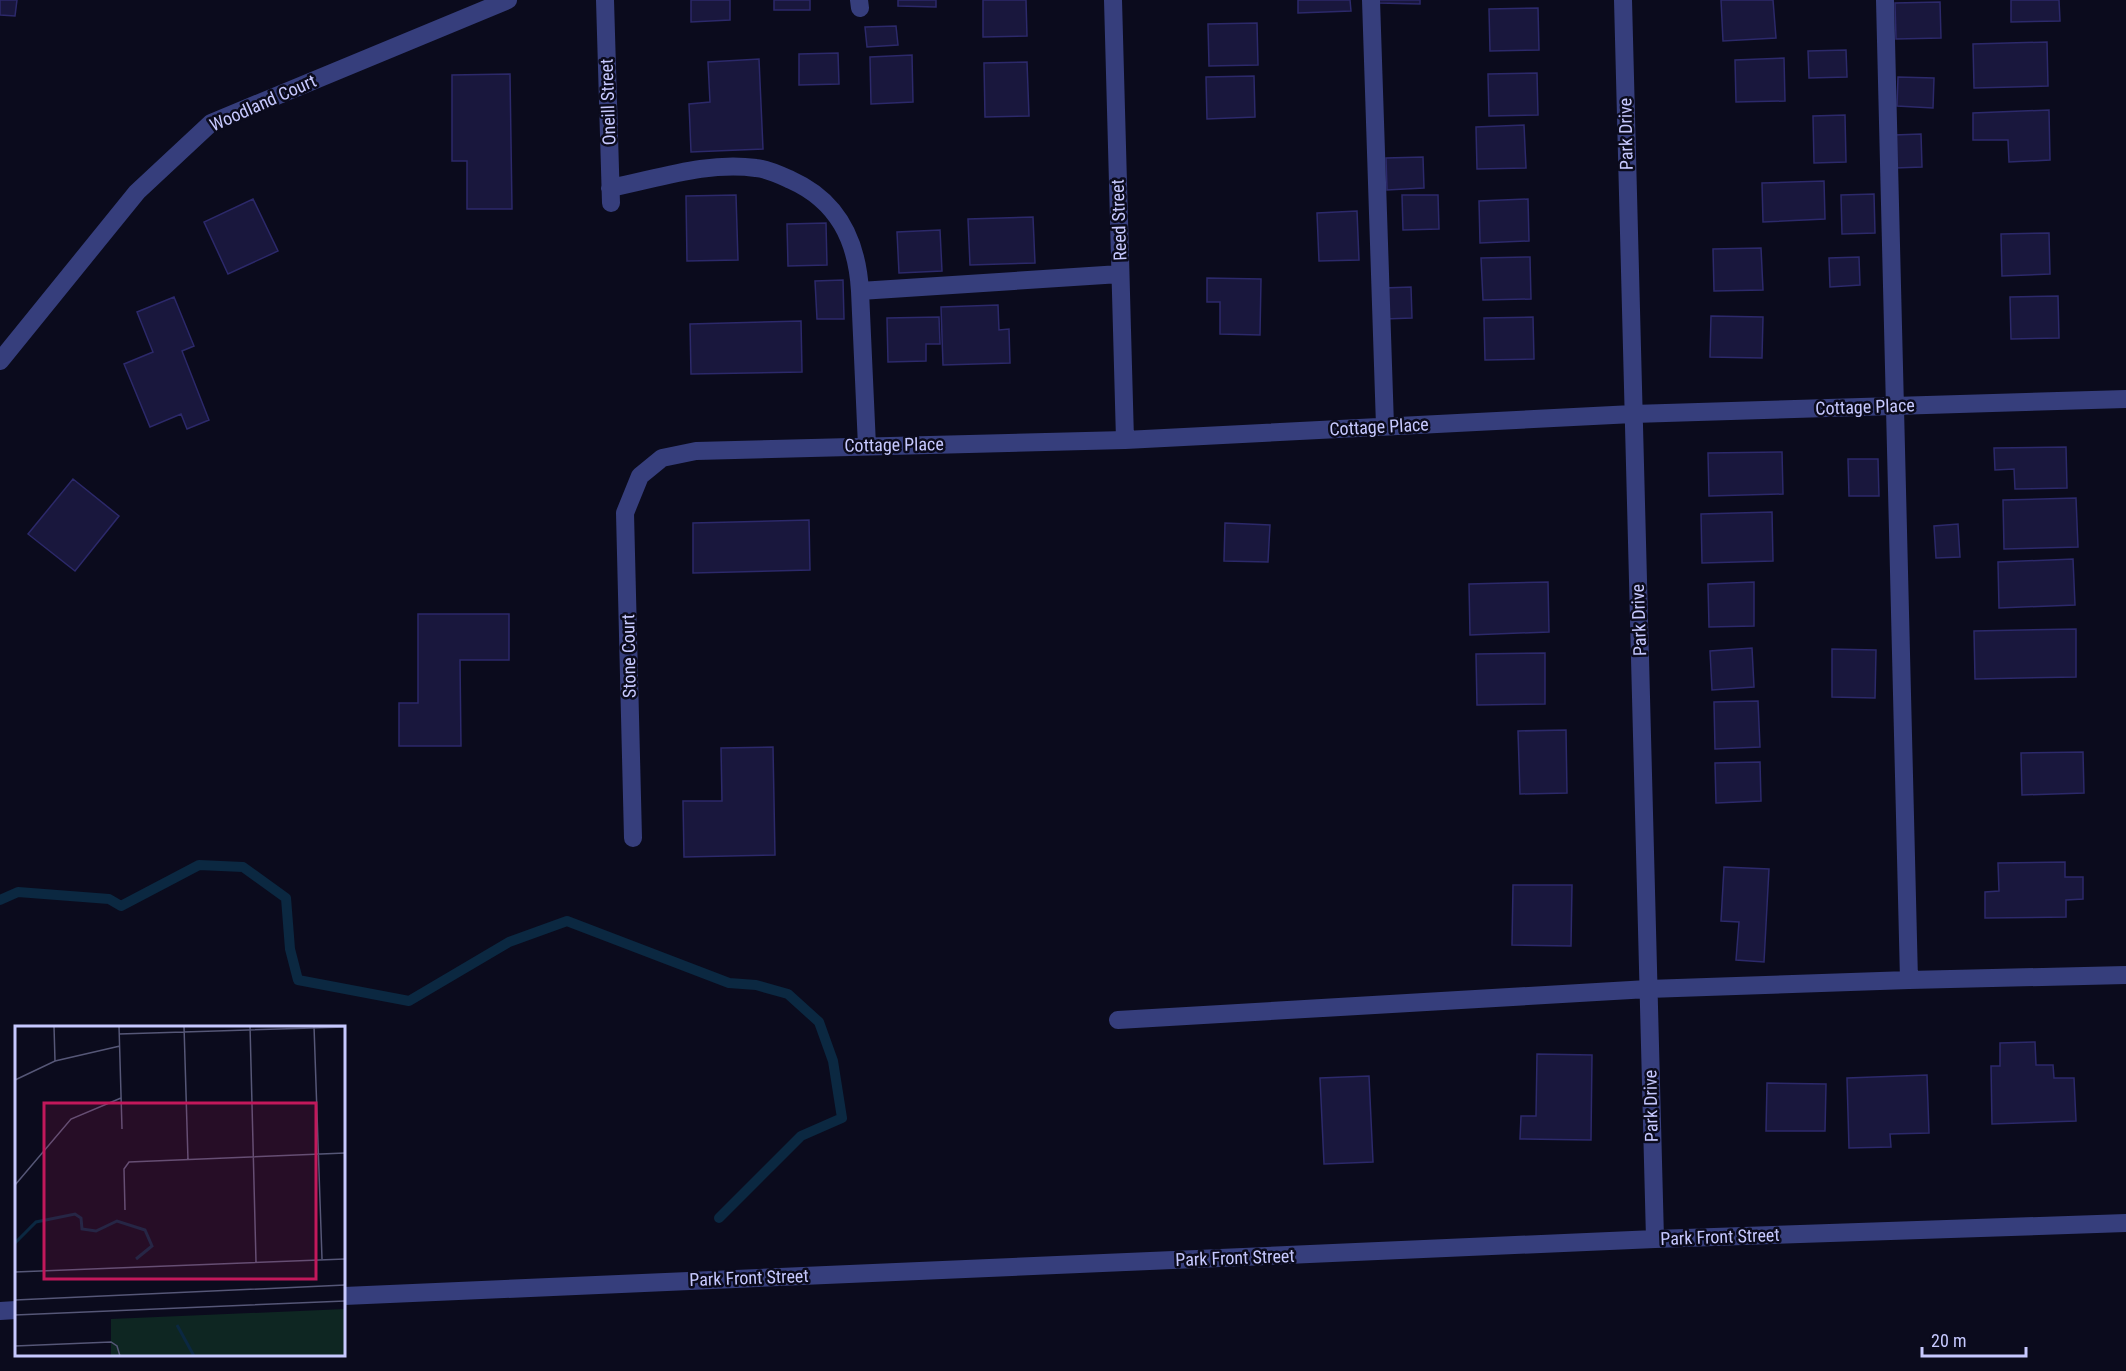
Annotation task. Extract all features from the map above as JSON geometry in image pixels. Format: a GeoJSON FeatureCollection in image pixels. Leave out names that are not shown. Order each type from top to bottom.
{"type":"FeatureCollection","features":[{"type":"Feature","properties":{"kind":"street","name":"Woodland Court"},"geometry":{"type":"LineString","coordinates":[[0,361],[137,192],[211,123],[508,0]]}},
{"type":"Feature","properties":{"kind":"street","name":"Oneill Street"},"geometry":{"type":"LineString","coordinates":[[605,0],[610,196],[699,170],[757,168],[779,174],[805,186],[835,213],[851,243],[860,291]]}},
{"type":"Feature","properties":{"kind":"street","name":"Reed Street"},"geometry":{"type":"LineString","coordinates":[[1113,0],[1125,440]]}},
{"type":"Feature","properties":{"kind":"street"},"geometry":{"type":"LineString","coordinates":[[1371,0],[1385,426]]}},
{"type":"Feature","properties":{"kind":"street","name":"Park Drive"},"geometry":{"type":"LineString","coordinates":[[1623,0],[1655,1239]]}},
{"type":"Feature","properties":{"kind":"street"},"geometry":{"type":"LineString","coordinates":[[1885,0],[1909,980]]}},
{"type":"Feature","properties":{"kind":"street"},"geometry":{"type":"LineString","coordinates":[[867,446],[860,291],[1120,274]]}},
{"type":"Feature","properties":{"kind":"street","name":"Cottage Place"},"geometry":{"type":"LineString","coordinates":[[640,476],[662,458],[696,450],[1125,440],[1633,414],[2126,399]]}},
{"type":"Feature","properties":{"kind":"street","name":"Stone Court"},"geometry":{"type":"LineString","coordinates":[[633,838],[625,513],[640,476]]}},
{"type":"Feature","properties":{"kind":"street"},"geometry":{"type":"LineString","coordinates":[[1118,1020],[1648,989],[2126,975]]}},
{"type":"Feature","properties":{"kind":"street","name":"Park Front Street"},"geometry":{"type":"LineString","coordinates":[[345,1296],[1655,1239],[2126,1223]]}},
{"type":"Feature","properties":{"kind":"street"},"geometry":{"type":"LineString","coordinates":[[0,1311],[15,1310]]}},
{"type":"Feature","properties":{"kind":"building"},"geometry":{"type":"Polygon","coordinates":[[[0,0],[17,0],[15,16],[0,15],[0,0]]]}},
{"type":"Feature","properties":{"kind":"building"},"geometry":{"type":"Polygon","coordinates":[[[691,0],[730,0],[730,20],[691,22],[691,0]]]}},
{"type":"Feature","properties":{"kind":"building"},"geometry":{"type":"Polygon","coordinates":[[[774,0],[810,0],[810,10],[774,10],[774,0]]]}},
{"type":"Feature","properties":{"kind":"building"},"geometry":{"type":"Polygon","coordinates":[[[898,0],[936,0],[936,7],[898,6],[898,0]]]}},
{"type":"Feature","properties":{"kind":"building"},"geometry":{"type":"Polygon","coordinates":[[[983,0],[1026,0],[1027,36],[983,37],[983,0]]]}},
{"type":"Feature","properties":{"kind":"building"},"geometry":{"type":"Polygon","coordinates":[[[1298,0],[1350,0],[1351,11],[1298,13],[1298,0]]]}},
{"type":"Feature","properties":{"kind":"building"},"geometry":{"type":"Polygon","coordinates":[[[1379,0],[1420,0],[1420,4],[1379,3],[1379,0]]]}},
{"type":"Feature","properties":{"kind":"building"},"geometry":{"type":"Polygon","coordinates":[[[1721,0],[1773,0],[1776,38],[1723,41],[1721,0]]]}},
{"type":"Feature","properties":{"kind":"building"},"geometry":{"type":"Polygon","coordinates":[[[2011,0],[2059,0],[2060,21],[2011,22],[2011,0]]]}},
{"type":"Feature","properties":{"kind":"building"},"geometry":{"type":"Polygon","coordinates":[[[1940,2],[1941,38],[1896,39],[1895,3],[1940,2]]]}},
{"type":"Feature","properties":{"kind":"building"},"geometry":{"type":"Polygon","coordinates":[[[1538,8],[1539,50],[1490,51],[1489,9],[1538,8]]]}},
{"type":"Feature","properties":{"kind":"building"},"geometry":{"type":"Polygon","coordinates":[[[1257,23],[1258,65],[1209,66],[1208,24],[1257,23]]]}},
{"type":"Feature","properties":{"kind":"building"},"geometry":{"type":"Polygon","coordinates":[[[896,26],[898,45],[867,47],[865,27],[896,26]]]}},
{"type":"Feature","properties":{"kind":"building"},"geometry":{"type":"Polygon","coordinates":[[[2047,42],[2048,86],[1974,88],[1973,44],[2047,42]]]}},
{"type":"Feature","properties":{"kind":"building"},"geometry":{"type":"Polygon","coordinates":[[[1846,50],[1847,77],[1809,78],[1808,51],[1846,50]]]}},
{"type":"Feature","properties":{"kind":"building"},"geometry":{"type":"Polygon","coordinates":[[[838,53],[839,84],[799,85],[799,54],[838,53]]]}},
{"type":"Feature","properties":{"kind":"building"},"geometry":{"type":"Polygon","coordinates":[[[912,55],[913,102],[871,104],[870,57],[912,55]]]}},
{"type":"Feature","properties":{"kind":"building"},"geometry":{"type":"Polygon","coordinates":[[[1784,58],[1785,101],[1736,102],[1735,60],[1784,58]]]}},
{"type":"Feature","properties":{"kind":"building"},"geometry":{"type":"Polygon","coordinates":[[[759,59],[763,149],[691,152],[689,104],[710,102],[708,62],[759,59]]]}},
{"type":"Feature","properties":{"kind":"building"},"geometry":{"type":"Polygon","coordinates":[[[1027,62],[1029,116],[985,117],[984,63],[1027,62]]]}},
{"type":"Feature","properties":{"kind":"building"},"geometry":{"type":"Polygon","coordinates":[[[1537,73],[1538,115],[1489,116],[1488,74],[1537,73]]]}},
{"type":"Feature","properties":{"kind":"building"},"geometry":{"type":"Polygon","coordinates":[[[510,74],[512,209],[467,209],[467,161],[452,161],[452,75],[510,74]]]}},
{"type":"Feature","properties":{"kind":"building"},"geometry":{"type":"Polygon","coordinates":[[[1254,76],[1255,117],[1207,119],[1206,77],[1254,76]]]}},
{"type":"Feature","properties":{"kind":"building"},"geometry":{"type":"Polygon","coordinates":[[[1898,77],[1934,78],[1933,108],[1897,106],[1898,77]]]}},
{"type":"Feature","properties":{"kind":"building"},"geometry":{"type":"Polygon","coordinates":[[[2049,110],[2050,160],[2009,162],[2008,140],[1973,140],[1973,113],[2049,110]]]}},
{"type":"Feature","properties":{"kind":"building"},"geometry":{"type":"Polygon","coordinates":[[[1845,115],[1846,162],[1814,163],[1813,116],[1845,115]]]}},
{"type":"Feature","properties":{"kind":"building"},"geometry":{"type":"Polygon","coordinates":[[[1524,125],[1526,168],[1477,169],[1476,127],[1524,125]]]}},
{"type":"Feature","properties":{"kind":"building"},"geometry":{"type":"Polygon","coordinates":[[[1921,134],[1922,167],[1895,168],[1894,135],[1921,134]]]}},
{"type":"Feature","properties":{"kind":"building"},"geometry":{"type":"Polygon","coordinates":[[[1423,157],[1424,188],[1387,190],[1386,158],[1423,157]]]}},
{"type":"Feature","properties":{"kind":"building"},"geometry":{"type":"Polygon","coordinates":[[[1824,181],[1825,219],[1763,222],[1762,183],[1824,181]]]}},
{"type":"Feature","properties":{"kind":"building"},"geometry":{"type":"Polygon","coordinates":[[[1874,194],[1875,233],[1842,234],[1841,195],[1874,194]]]}},
{"type":"Feature","properties":{"kind":"building"},"geometry":{"type":"Polygon","coordinates":[[[736,195],[738,260],[687,261],[686,196],[736,195]]]}},
{"type":"Feature","properties":{"kind":"building"},"geometry":{"type":"Polygon","coordinates":[[[1402,195],[1438,195],[1439,229],[1403,230],[1402,195]]]}},
{"type":"Feature","properties":{"kind":"building"},"geometry":{"type":"Polygon","coordinates":[[[253,199],[278,251],[228,274],[204,222],[253,199]]]}},
{"type":"Feature","properties":{"kind":"building"},"geometry":{"type":"Polygon","coordinates":[[[1528,199],[1529,241],[1480,243],[1479,201],[1528,199]]]}},
{"type":"Feature","properties":{"kind":"building"},"geometry":{"type":"Polygon","coordinates":[[[1357,211],[1359,260],[1319,261],[1317,213],[1357,211]]]}},
{"type":"Feature","properties":{"kind":"building"},"geometry":{"type":"Polygon","coordinates":[[[1033,217],[1035,263],[970,265],[968,219],[1033,217]]]}},
{"type":"Feature","properties":{"kind":"building"},"geometry":{"type":"Polygon","coordinates":[[[826,223],[827,265],[788,266],[787,224],[826,223]]]}},
{"type":"Feature","properties":{"kind":"building"},"geometry":{"type":"Polygon","coordinates":[[[940,230],[942,271],[899,273],[897,232],[940,230]]]}},
{"type":"Feature","properties":{"kind":"building"},"geometry":{"type":"Polygon","coordinates":[[[2049,233],[2050,274],[2002,276],[2001,234],[2049,233]]]}},
{"type":"Feature","properties":{"kind":"building"},"geometry":{"type":"Polygon","coordinates":[[[1761,248],[1763,290],[1714,291],[1713,249],[1761,248]]]}},
{"type":"Feature","properties":{"kind":"building"},"geometry":{"type":"Polygon","coordinates":[[[1530,257],[1531,299],[1483,300],[1481,258],[1530,257]]]}},
{"type":"Feature","properties":{"kind":"building"},"geometry":{"type":"Polygon","coordinates":[[[1859,257],[1860,285],[1830,287],[1829,258],[1859,257]]]}},
{"type":"Feature","properties":{"kind":"building"},"geometry":{"type":"Polygon","coordinates":[[[1207,278],[1261,279],[1260,335],[1220,334],[1220,302],[1207,302],[1207,278]]]}},
{"type":"Feature","properties":{"kind":"building"},"geometry":{"type":"Polygon","coordinates":[[[843,280],[844,319],[817,319],[815,281],[843,280]]]}},
{"type":"Feature","properties":{"kind":"building"},"geometry":{"type":"Polygon","coordinates":[[[1411,287],[1412,318],[1384,319],[1383,288],[1411,287]]]}},
{"type":"Feature","properties":{"kind":"building"},"geometry":{"type":"Polygon","coordinates":[[[2058,296],[2059,338],[2011,339],[2010,297],[2058,296]]]}},
{"type":"Feature","properties":{"kind":"building"},"geometry":{"type":"Polygon","coordinates":[[[174,297],[194,346],[182,351],[209,420],[187,429],[181,414],[150,427],[124,364],[153,352],[137,312],[174,297]]]}},
{"type":"Feature","properties":{"kind":"building"},"geometry":{"type":"Polygon","coordinates":[[[998,305],[999,330],[1009,329],[1010,363],[943,365],[941,307],[998,305]]]}},
{"type":"Feature","properties":{"kind":"building"},"geometry":{"type":"Polygon","coordinates":[[[1711,316],[1763,317],[1762,358],[1710,357],[1711,316]]]}},
{"type":"Feature","properties":{"kind":"building"},"geometry":{"type":"Polygon","coordinates":[[[939,317],[940,344],[926,344],[926,361],[888,362],[887,318],[939,317]]]}},
{"type":"Feature","properties":{"kind":"building"},"geometry":{"type":"Polygon","coordinates":[[[1533,317],[1534,359],[1485,360],[1484,318],[1533,317]]]}},
{"type":"Feature","properties":{"kind":"building"},"geometry":{"type":"Polygon","coordinates":[[[801,321],[802,372],[691,374],[690,324],[801,321]]]}},
{"type":"Feature","properties":{"kind":"building"},"geometry":{"type":"Polygon","coordinates":[[[2066,447],[2067,488],[2015,489],[2014,469],[1995,470],[1994,448],[2066,447]]]}},
{"type":"Feature","properties":{"kind":"building"},"geometry":{"type":"Polygon","coordinates":[[[1782,452],[1783,494],[1709,496],[1708,453],[1782,452]]]}},
{"type":"Feature","properties":{"kind":"building"},"geometry":{"type":"Polygon","coordinates":[[[1848,459],[1878,459],[1879,496],[1849,496],[1848,459]]]}},
{"type":"Feature","properties":{"kind":"building"},"geometry":{"type":"Polygon","coordinates":[[[73,479],[119,516],[75,571],[28,534],[73,479]]]}},
{"type":"Feature","properties":{"kind":"building"},"geometry":{"type":"Polygon","coordinates":[[[2076,498],[2078,547],[2004,549],[2003,500],[2076,498]]]}},
{"type":"Feature","properties":{"kind":"building"},"geometry":{"type":"Polygon","coordinates":[[[1772,512],[1773,561],[1702,563],[1701,514],[1772,512]]]}},
{"type":"Feature","properties":{"kind":"building"},"geometry":{"type":"Polygon","coordinates":[[[809,520],[810,570],[693,573],[693,523],[809,520]]]}},
{"type":"Feature","properties":{"kind":"building"},"geometry":{"type":"Polygon","coordinates":[[[1225,523],[1270,525],[1268,562],[1224,561],[1225,523]]]}},
{"type":"Feature","properties":{"kind":"building"},"geometry":{"type":"Polygon","coordinates":[[[1958,524],[1960,557],[1936,558],[1934,526],[1958,524]]]}},
{"type":"Feature","properties":{"kind":"building"},"geometry":{"type":"Polygon","coordinates":[[[2073,559],[2075,605],[1999,608],[1998,562],[2073,559]]]}},
{"type":"Feature","properties":{"kind":"building"},"geometry":{"type":"Polygon","coordinates":[[[1548,582],[1549,632],[1470,635],[1469,584],[1548,582]]]}},
{"type":"Feature","properties":{"kind":"building"},"geometry":{"type":"Polygon","coordinates":[[[1754,582],[1754,626],[1709,627],[1708,584],[1754,582]]]}},
{"type":"Feature","properties":{"kind":"building"},"geometry":{"type":"Polygon","coordinates":[[[418,614],[509,614],[509,660],[460,660],[461,746],[399,746],[399,703],[418,703],[418,614]]]}},
{"type":"Feature","properties":{"kind":"building"},"geometry":{"type":"Polygon","coordinates":[[[2076,629],[2076,677],[1975,679],[1974,631],[2076,629]]]}},
{"type":"Feature","properties":{"kind":"building"},"geometry":{"type":"Polygon","coordinates":[[[1752,648],[1754,687],[1712,690],[1710,651],[1752,648]]]}},
{"type":"Feature","properties":{"kind":"building"},"geometry":{"type":"Polygon","coordinates":[[[1832,649],[1876,650],[1875,698],[1832,697],[1832,649]]]}},
{"type":"Feature","properties":{"kind":"building"},"geometry":{"type":"Polygon","coordinates":[[[1545,653],[1545,704],[1477,705],[1476,654],[1545,653]]]}},
{"type":"Feature","properties":{"kind":"building"},"geometry":{"type":"Polygon","coordinates":[[[1758,701],[1760,747],[1715,749],[1714,702],[1758,701]]]}},
{"type":"Feature","properties":{"kind":"building"},"geometry":{"type":"Polygon","coordinates":[[[1566,730],[1567,793],[1520,794],[1518,731],[1566,730]]]}},
{"type":"Feature","properties":{"kind":"building"},"geometry":{"type":"Polygon","coordinates":[[[773,747],[775,855],[684,857],[683,801],[722,801],[721,748],[773,747]]]}},
{"type":"Feature","properties":{"kind":"building"},"geometry":{"type":"Polygon","coordinates":[[[2083,752],[2084,793],[2022,795],[2021,753],[2083,752]]]}},
{"type":"Feature","properties":{"kind":"building"},"geometry":{"type":"Polygon","coordinates":[[[1760,762],[1761,801],[1716,803],[1715,763],[1760,762]]]}},
{"type":"Feature","properties":{"kind":"building"},"geometry":{"type":"Polygon","coordinates":[[[2065,862],[2065,877],[2083,877],[2083,899],[2066,900],[2066,917],[1985,918],[1985,892],[1999,891],[1998,863],[2065,862]]]}},
{"type":"Feature","properties":{"kind":"building"},"geometry":{"type":"Polygon","coordinates":[[[1724,867],[1769,869],[1764,962],[1736,960],[1739,922],[1721,921],[1724,867]]]}},
{"type":"Feature","properties":{"kind":"building"},"geometry":{"type":"Polygon","coordinates":[[[1513,885],[1572,885],[1571,946],[1512,945],[1513,885]]]}},
{"type":"Feature","properties":{"kind":"building"},"geometry":{"type":"Polygon","coordinates":[[[2035,1042],[2036,1065],[2053,1065],[2054,1078],[2074,1078],[2076,1121],[1992,1124],[1991,1066],[2000,1066],[2000,1043],[2035,1042]]]}},
{"type":"Feature","properties":{"kind":"building"},"geometry":{"type":"Polygon","coordinates":[[[1537,1054],[1592,1055],[1591,1140],[1520,1139],[1521,1116],[1536,1116],[1537,1054]]]}},
{"type":"Feature","properties":{"kind":"building"},"geometry":{"type":"Polygon","coordinates":[[[1927,1075],[1929,1133],[1890,1134],[1891,1147],[1849,1148],[1847,1078],[1927,1075]]]}},
{"type":"Feature","properties":{"kind":"building"},"geometry":{"type":"Polygon","coordinates":[[[1369,1076],[1373,1162],[1324,1164],[1320,1078],[1369,1076]]]}},
{"type":"Feature","properties":{"kind":"building"},"geometry":{"type":"Polygon","coordinates":[[[1767,1083],[1826,1084],[1825,1131],[1766,1131],[1767,1083]]]}},
{"type":"Feature","properties":{"kind":"waterway"},"geometry":{"type":"LineString","coordinates":[[0,900],[18,892],[109,899],[121,906],[199,865],[243,867],[286,898],[290,949],[298,980],[409,1001],[509,942],[567,921],[729,983],[756,985],[788,994],[819,1022],[833,1061],[842,1118],[801,1136],[719,1218]]}}]}
